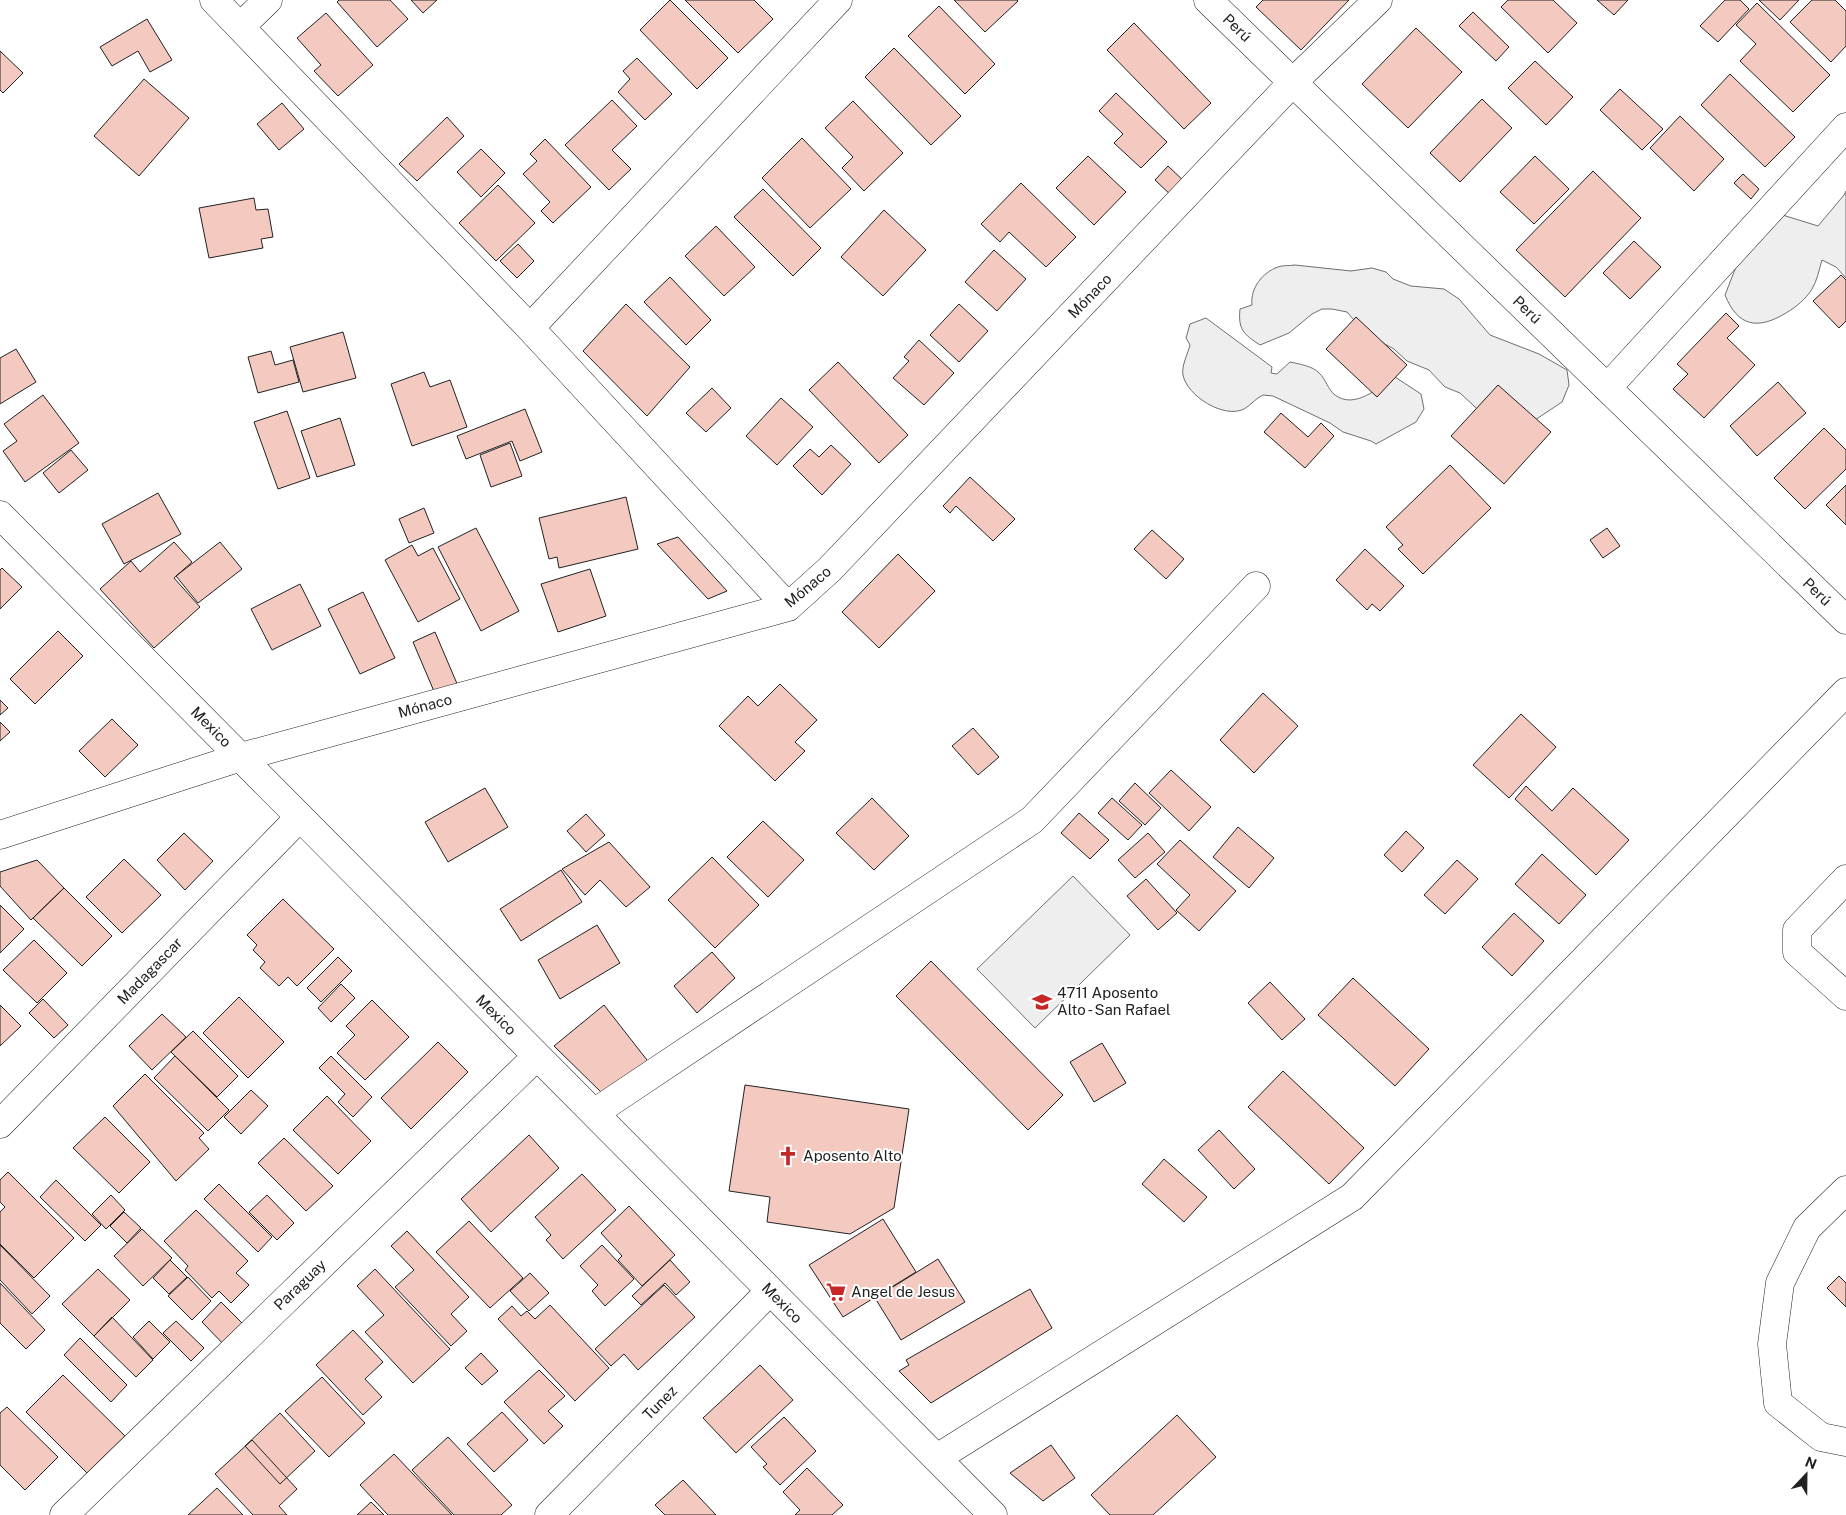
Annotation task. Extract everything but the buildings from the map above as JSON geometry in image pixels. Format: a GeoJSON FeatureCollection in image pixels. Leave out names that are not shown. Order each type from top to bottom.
{"type":"FeatureCollection","features":[{"type":"Feature","properties":{"kind":"street"},"geometry":{"type":"LineString","coordinates":[[214,0],[530,328],[788,607]]}},
{"type":"Feature","properties":{"kind":"street"},"geometry":{"type":"LineString","coordinates":[[240,27],[268,0]]}},
{"type":"Feature","properties":{"kind":"street"},"geometry":{"type":"LineString","coordinates":[[530,328],[838,0]]}},
{"type":"Feature","properties":{"kind":"street","name":"Perú"},"geometry":{"type":"LineString","coordinates":[[1208,0],[1846,620]]}},
{"type":"Feature","properties":{"kind":"street","name":"Mónaco"},"geometry":{"type":"LineString","coordinates":[[0,835],[241,757],[788,607],[830,569],[1293,82],[1378,0]]}},
{"type":"Feature","properties":{"kind":"street"},"geometry":{"type":"LineString","coordinates":[[1607,388],[1846,128]]}},
{"type":"Feature","properties":{"kind":"street","name":"Mexico"},"geometry":{"type":"LineString","coordinates":[[0,515],[993,1515]]}},
{"type":"Feature","properties":{"kind":"street"},"geometry":{"type":"LineString","coordinates":[[594,1113],[1032,820],[1256,586]]}},
{"type":"Feature","properties":{"kind":"street"},"geometry":{"type":"LineString","coordinates":[[937,1458],[1352,1197],[1846,692]]}},
{"type":"Feature","properties":{"kind":"street","name":"Madagascar"},"geometry":{"type":"LineString","coordinates":[[0,1124],[300,817]]}},
{"type":"Feature","properties":{"kind":"street"},"geometry":{"type":"LineString","coordinates":[[1846,879],[1797,930],[1797,952],[1846,996]]}},
{"type":"Feature","properties":{"kind":"street","name":"Paraguay"},"geometry":{"type":"LineString","coordinates":[[64,1515],[537,1056]]}},
{"type":"Feature","properties":{"kind":"street"},"geometry":{"type":"LineString","coordinates":[[1846,1190],[1807,1228],[1780,1283],[1772,1344],[1778,1403],[1821,1437],[1846,1442]]}},
{"type":"Feature","properties":{"kind":"street","name":"Tunez"},"geometry":{"type":"LineString","coordinates":[[549,1515],[770,1291]]}},
{"type":"Feature","properties":{"kind":"shaded area"},"geometry":{"type":"Polygon","coordinates":[[[1846,191],[1846,278],[1836,267],[1822,260],[1810,293],[1786,313],[1766,322],[1758,323],[1750,322],[1736,314],[1725,295],[1743,249],[1776,213],[1818,226],[1846,191]]]}},
{"type":"Feature","properties":{"kind":"shaded area"},"geometry":{"type":"Polygon","coordinates":[[[1295,265],[1351,271],[1372,268],[1386,272],[1393,279],[1411,286],[1444,289],[1459,299],[1490,335],[1539,354],[1567,370],[1569,385],[1562,402],[1535,420],[1488,419],[1460,393],[1445,387],[1429,370],[1407,361],[1394,349],[1366,334],[1347,312],[1332,309],[1322,309],[1312,314],[1289,333],[1260,345],[1249,338],[1243,330],[1240,322],[1240,309],[1252,305],[1255,287],[1272,269],[1280,266],[1295,265]]]}},
{"type":"Feature","properties":{"kind":"shaded area"},"geometry":{"type":"Polygon","coordinates":[[[1206,318],[1272,367],[1271,373],[1277,374],[1290,362],[1306,366],[1319,373],[1335,395],[1351,400],[1359,399],[1395,377],[1421,394],[1424,409],[1416,422],[1376,444],[1343,432],[1330,423],[1273,396],[1263,395],[1244,409],[1236,411],[1217,408],[1208,404],[1191,391],[1183,375],[1184,364],[1190,345],[1186,338],[1190,324],[1206,318]]]}},
{"type":"Feature","properties":{"kind":"shaded area"},"geometry":{"type":"Polygon","coordinates":[[[1073,876],[1130,935],[1035,1028],[977,969],[1073,876]]]}},
{"type":"Feature","properties":{"kind":"place","name":"4711 Aposento Alto - San Rafael"},"geometry":{"type":"Point","coordinates":[1042,1002]}},
{"type":"Feature","properties":{"kind":"place","name":"Aposento Alto"},"geometry":{"type":"Point","coordinates":[788,1156]}},
{"type":"Feature","properties":{"kind":"place","name":"Angel de Jesus"},"geometry":{"type":"Point","coordinates":[836,1292]}}]}
